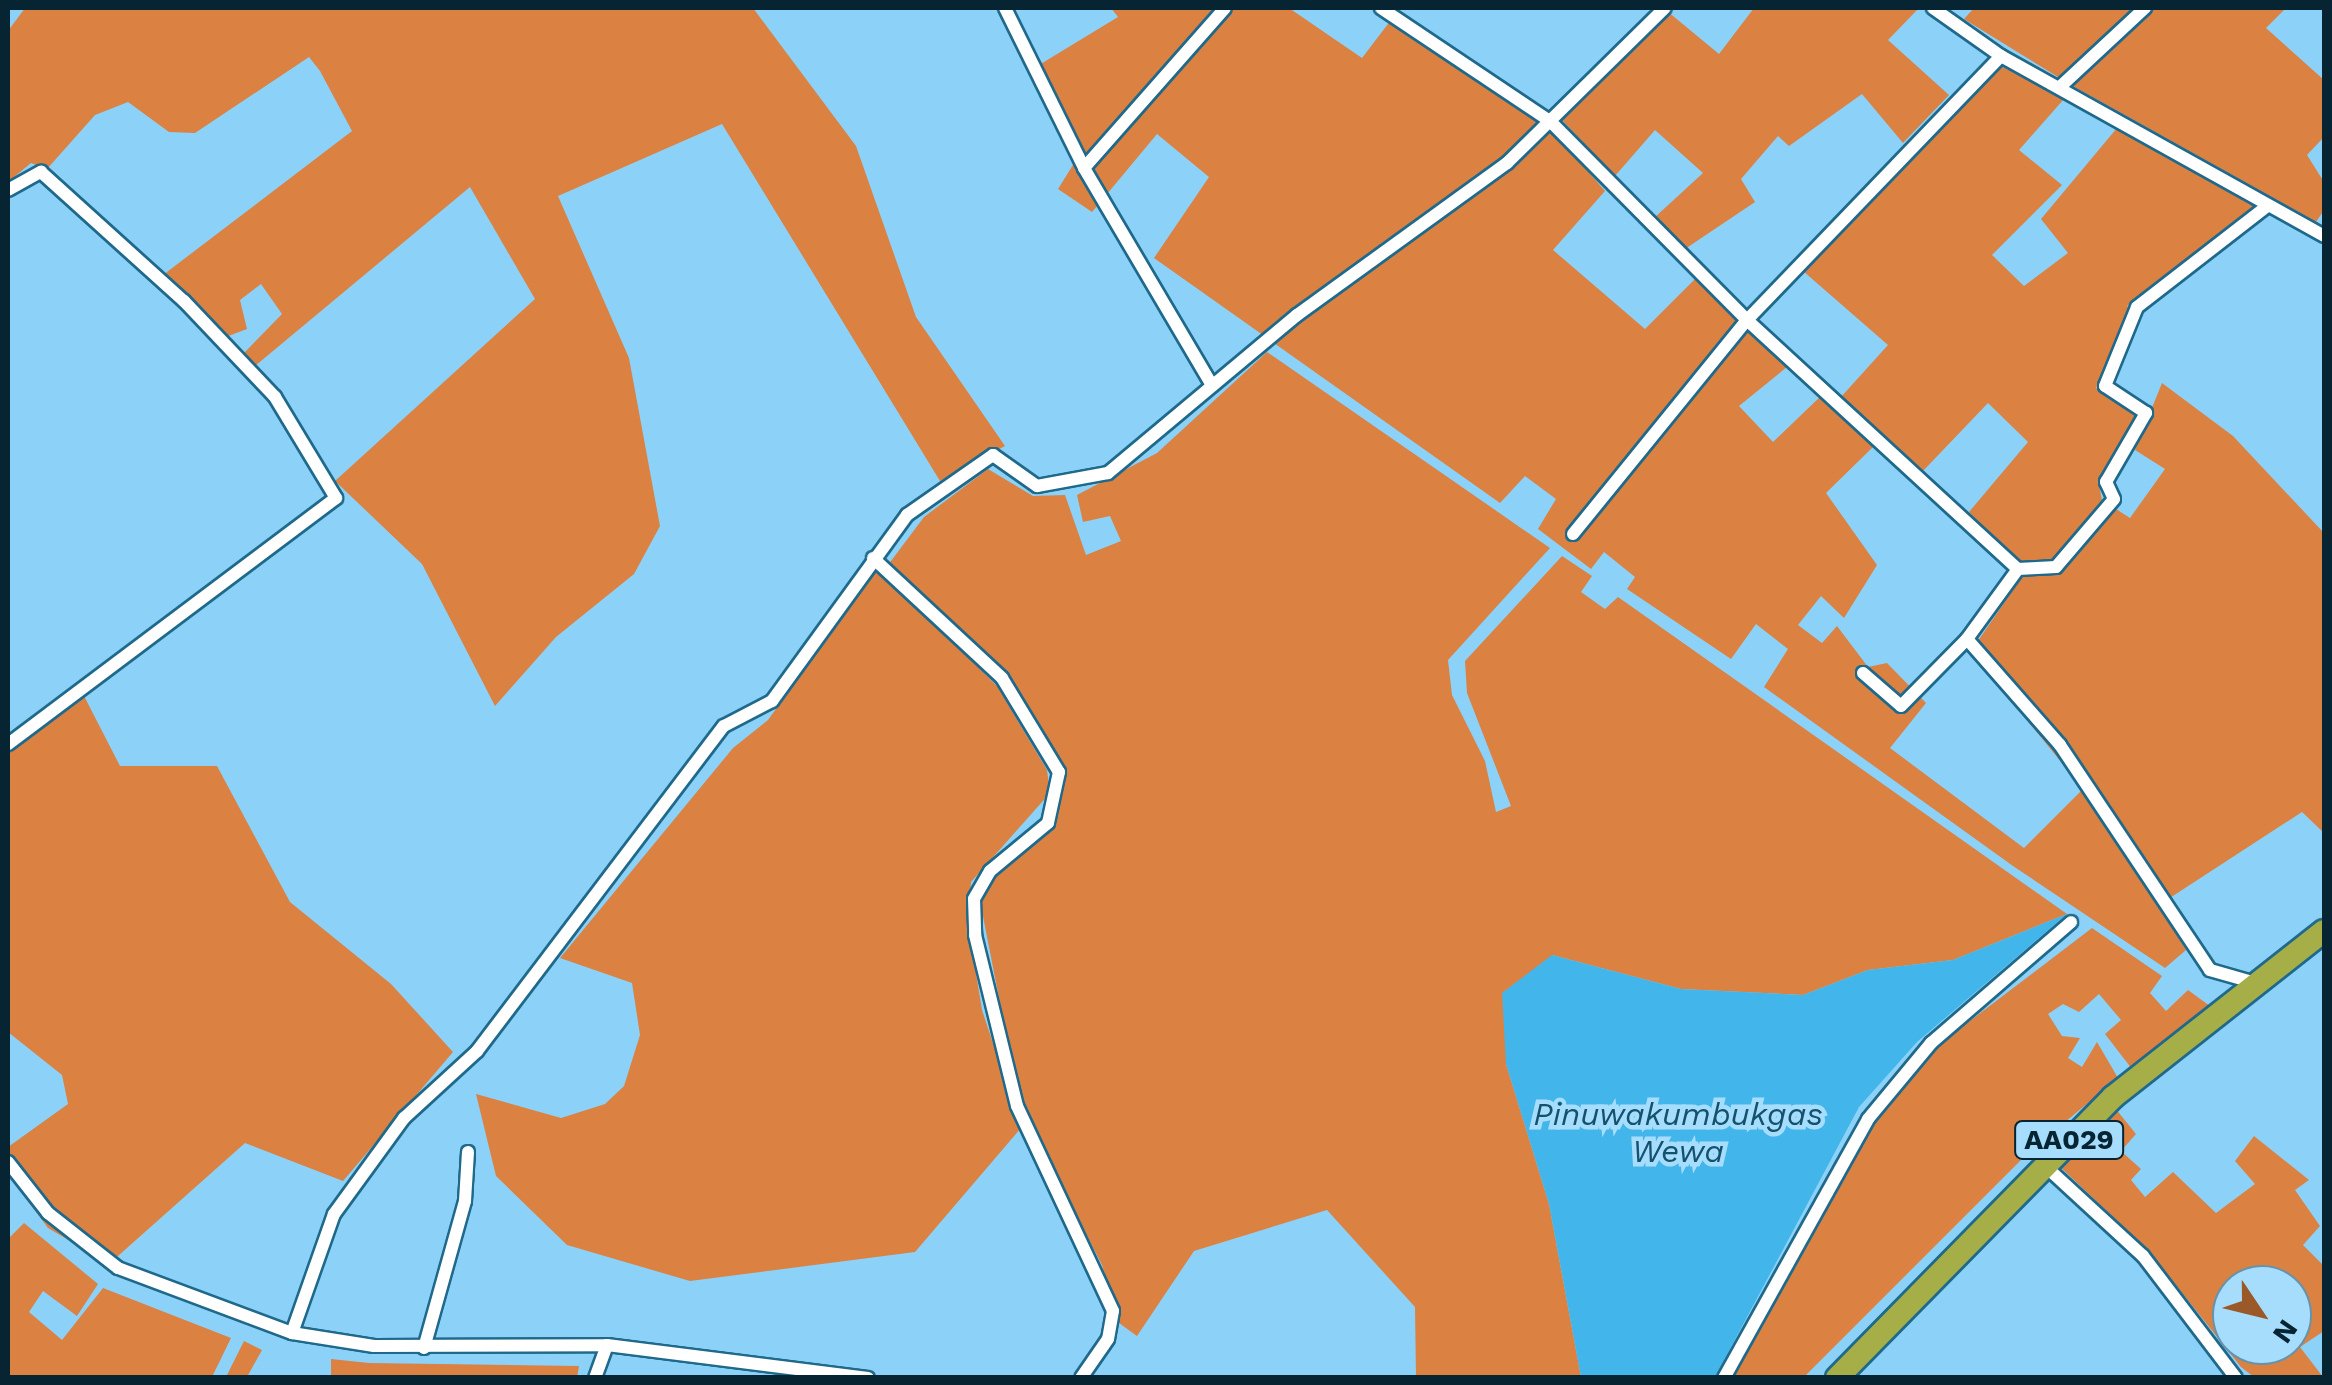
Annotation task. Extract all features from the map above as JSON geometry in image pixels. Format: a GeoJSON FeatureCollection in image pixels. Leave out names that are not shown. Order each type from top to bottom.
{"type":"FeatureCollection","features":[{"type":"Feature","properties":{"kind":"highway","name":"AA029"},"geometry":{"type":"LineString","coordinates":[[1838,1378],[2044,1166],[2256,982],[2324,930]]}},
{"type":"Feature","properties":{"kind":"street"},"geometry":{"type":"LineString","coordinates":[[1005,8],[1084,168],[1212,385]]}},
{"type":"Feature","properties":{"kind":"street"},"geometry":{"type":"LineString","coordinates":[[1084,168],[1225,8]]}},
{"type":"Feature","properties":{"kind":"street"},"geometry":{"type":"LineString","coordinates":[[1381,8],[1552,122],[1747,320],[2018,568],[2056,567],[2114,500],[2106,482],[2146,413],[2105,386],[2137,306],[2267,206]]}},
{"type":"Feature","properties":{"kind":"street"},"geometry":{"type":"LineString","coordinates":[[292,1333],[334,1214],[404,1118],[476,1051],[724,726],[772,701],[873,558],[967,466],[993,455],[1036,486],[1108,473],[1212,385],[1552,122],[1665,8]]}},
{"type":"Feature","properties":{"kind":"street"},"geometry":{"type":"LineString","coordinates":[[1934,8],[2002,56],[2324,236]]}},
{"type":"Feature","properties":{"kind":"street"},"geometry":{"type":"LineString","coordinates":[[2061,86],[2145,8]]}},
{"type":"Feature","properties":{"kind":"street"},"geometry":{"type":"LineString","coordinates":[[1573,534],[1747,320],[2002,56]]}},
{"type":"Feature","properties":{"kind":"street"},"geometry":{"type":"LineString","coordinates":[[8,190],[41,172],[184,301],[275,397],[336,498],[8,744]]}},
{"type":"Feature","properties":{"kind":"street"},"geometry":{"type":"LineString","coordinates":[[873,558],[1002,678],[1059,772],[1048,824],[990,871],[974,899],[975,935],[1016,1106],[1113,1311],[1108,1339],[1081,1378]]}},
{"type":"Feature","properties":{"kind":"street"},"geometry":{"type":"LineString","coordinates":[[1863,673],[1901,706],[1967,639],[2018,568]]}},
{"type":"Feature","properties":{"kind":"street"},"geometry":{"type":"LineString","coordinates":[[1967,639],[2060,745],[2210,970],[2256,982]]}},
{"type":"Feature","properties":{"kind":"street"},"geometry":{"type":"LineString","coordinates":[[1724,1378],[1868,1119],[1930,1044],[2071,922]]}},
{"type":"Feature","properties":{"kind":"street"},"geometry":{"type":"LineString","coordinates":[[424,1348],[466,1201],[468,1152]]}},
{"type":"Feature","properties":{"kind":"street"},"geometry":{"type":"LineString","coordinates":[[8,1162],[48,1213],[118,1268],[292,1333],[424,1348],[607,1345],[868,1378]]}},
{"type":"Feature","properties":{"kind":"street"},"geometry":{"type":"LineString","coordinates":[[2044,1166],[2143,1256],[2236,1378]]}},
{"type":"Feature","properties":{"kind":"street"},"geometry":{"type":"LineString","coordinates":[[595,1378],[607,1345]]}},
{"type":"Feature","properties":{"kind":"shaded area"},"geometry":{"type":"Polygon","coordinates":[[[25,8],[753,8],[856,146],[916,317],[1005,446],[940,481],[722,124],[558,196],[629,358],[660,526],[634,574],[556,637],[495,706],[422,564],[335,481],[535,299],[470,187],[255,366],[244,353],[282,314],[261,284],[240,300],[247,329],[223,338],[163,275],[352,131],[320,71],[309,57],[195,133],[169,132],[128,102],[95,115],[47,169],[31,163],[8,182],[8,31],[25,8]]]}},
{"type":"Feature","properties":{"kind":"shaded area"},"geometry":{"type":"Polygon","coordinates":[[[1111,8],[1289,8],[1362,58],[1391,20],[1554,132],[1605,191],[1553,250],[1645,329],[1695,279],[1787,367],[1739,406],[1773,442],[1822,395],[1873,447],[1826,493],[1877,565],[1844,618],[1821,596],[1798,625],[1822,643],[1837,626],[1868,667],[1887,663],[1926,703],[1890,748],[2024,848],[2083,789],[1971,651],[2026,571],[1969,512],[2028,442],[1988,403],[1922,472],[1841,397],[1888,345],[1803,271],[2001,66],[2064,99],[2019,150],[2062,185],[1992,255],[2024,286],[2068,253],[2041,219],[2117,128],[2254,206],[2127,306],[2136,314],[2096,388],[2139,416],[2098,480],[2102,500],[2130,518],[2165,469],[2135,450],[2162,383],[2233,436],[2324,533],[2324,833],[2302,812],[2159,905],[2186,950],[2165,968],[2013,866],[1764,687],[1788,649],[1756,624],[1731,659],[1627,589],[1635,577],[1604,552],[1591,569],[1538,529],[1556,499],[1525,476],[1500,503],[1154,258],[1209,177],[1157,134],[1092,212],[1058,189],[1081,152],[1039,65],[1118,17],[1111,8]]]}},
{"type":"Feature","properties":{"kind":"shaded area"},"geometry":{"type":"Polygon","coordinates":[[[1754,8],[1919,8],[1888,40],[1949,95],[1903,143],[1862,94],[1789,146],[1778,136],[1741,179],[1755,202],[1685,249],[1654,218],[1703,173],[1655,130],[1615,176],[1561,119],[1667,11],[1719,54],[1754,8]]]}},
{"type":"Feature","properties":{"kind":"shaded area"},"geometry":{"type":"Polygon","coordinates":[[[1974,8],[2286,8],[2266,28],[2324,80],[2324,137],[2307,155],[2324,182],[2324,210],[2316,222],[2071,85],[1964,19],[1974,8]]]}},
{"type":"Feature","properties":{"kind":"shaded area"},"geometry":{"type":"Polygon","coordinates":[[[1267,352],[1550,548],[1448,660],[1452,695],[1485,761],[1496,812],[1511,806],[1467,693],[1465,661],[1562,556],[1592,576],[1581,592],[1605,609],[1618,597],[2067,914],[1953,960],[1868,970],[1803,995],[1681,989],[1552,955],[1506,1064],[1549,1204],[1581,1377],[1416,1377],[1415,1307],[1327,1210],[1194,1251],[1137,1336],[1119,1323],[1102,1265],[1020,1105],[980,901],[990,878],[1058,815],[1064,771],[1011,680],[888,565],[924,517],[988,469],[1033,496],[1065,495],[1086,555],[1121,541],[1110,516],[1083,522],[1077,495],[1157,453],[1267,352]]]}},
{"type":"Feature","properties":{"kind":"shaded area"},"geometry":{"type":"Polygon","coordinates":[[[878,568],[997,686],[1047,770],[1050,793],[971,882],[968,924],[982,1010],[1021,1128],[915,1252],[690,1281],[567,1245],[496,1176],[476,1094],[561,1118],[605,1104],[624,1086],[640,1035],[632,983],[560,958],[733,748],[768,720],[878,568]]]}},
{"type":"Feature","properties":{"kind":"shaded area"},"geometry":{"type":"Polygon","coordinates":[[[82,692],[120,766],[217,766],[290,902],[391,984],[453,1052],[343,1181],[245,1143],[109,1264],[48,1228],[8,1174],[8,1147],[68,1104],[62,1075],[8,1032],[8,751],[82,692]]]}},
{"type":"Feature","properties":{"kind":"shaded area"},"geometry":{"type":"Polygon","coordinates":[[[2092,928],[2162,976],[2150,993],[2166,1011],[2188,990],[2214,1009],[2132,1069],[2105,1034],[2121,1020],[2099,994],[2079,1012],[2063,1004],[2048,1014],[2062,1036],[2080,1038],[2068,1058],[2082,1067],[2097,1042],[2118,1078],[2029,1152],[1804,1377],[1729,1378],[1873,1123],[1933,1049],[2092,928]]]}},
{"type":"Feature","properties":{"kind":"shaded area"},"geometry":{"type":"Polygon","coordinates":[[[2115,1108],[2136,1134],[2121,1151],[2141,1169],[2131,1180],[2145,1197],[2173,1172],[2216,1213],[2255,1184],[2235,1161],[2254,1136],[2309,1180],[2295,1190],[2320,1226],[2303,1245],[2324,1266],[2324,1331],[2312,1339],[2312,1265],[2212,1265],[2212,1331],[2148,1250],[2056,1163],[2115,1108]]]}},
{"type":"Feature","properties":{"kind":"shaded area"},"geometry":{"type":"Polygon","coordinates":[[[24,1223],[98,1284],[77,1316],[43,1291],[29,1312],[62,1340],[103,1288],[231,1338],[212,1377],[8,1377],[8,1239],[24,1223]]]}},
{"type":"Feature","properties":{"kind":"shaded area"},"geometry":{"type":"Polygon","coordinates":[[[244,1341],[262,1350],[247,1377],[226,1377],[244,1341]]]}},
{"type":"Feature","properties":{"kind":"shaded area"},"geometry":{"type":"Polygon","coordinates":[[[331,1359],[579,1366],[577,1378],[331,1378],[331,1359]]]}},
{"type":"Feature","properties":{"kind":"shaded area"},"geometry":{"type":"Polygon","coordinates":[[[2312,1363],[2323,1377],[2254,1377],[2241,1367],[2312,1363]]]}},
{"type":"Feature","properties":{"kind":"water","name":"Pinuwakumbukgas Wewa"},"geometry":{"type":"Polygon","coordinates":[[[2067,914],[1917,1042],[1859,1107],[1715,1377],[1581,1377],[1549,1204],[1506,1064],[1502,993],[1552,955],[1681,989],[1803,995],[1868,970],[1953,960],[2067,914]]]}}]}
